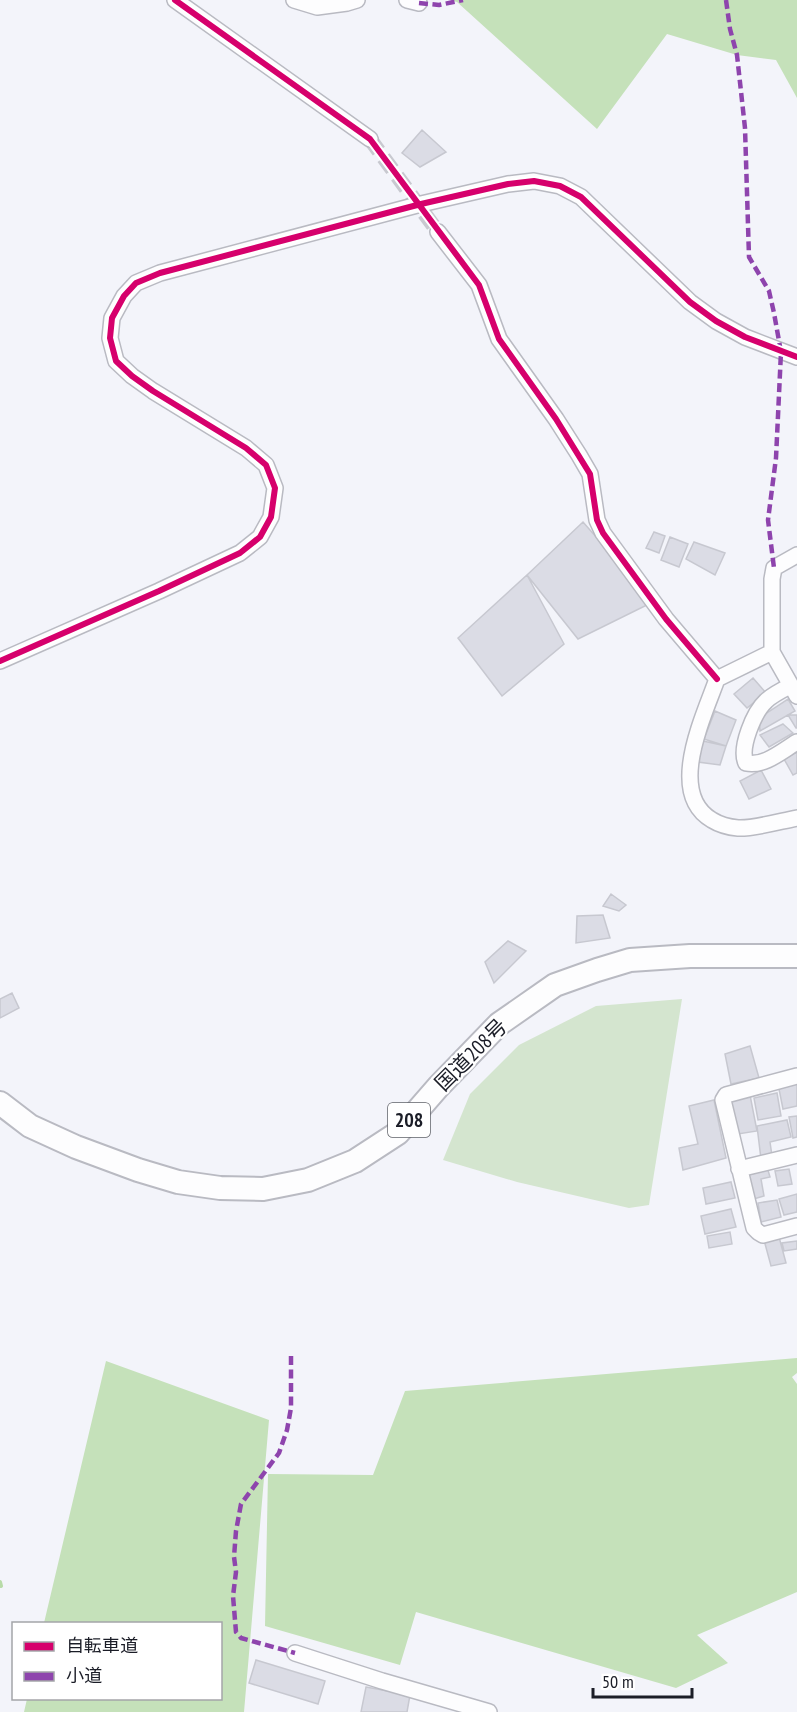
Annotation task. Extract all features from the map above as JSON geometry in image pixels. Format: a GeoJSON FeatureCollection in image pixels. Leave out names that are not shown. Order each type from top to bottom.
{"type":"FeatureCollection","features":[{"type":"Feature","properties":{"kind":"highway","name":"国道208号"},"geometry":{"type":"LineString","coordinates":[[0,1103],[30,1126],[76,1147],[138,1170],[178,1182],[220,1188],[263,1189],[308,1180],[354,1161],[398,1133],[438,1087],[499,1024],[555,985],[630,960],[690,956],[797,956]]}},
{"type":"Feature","properties":{"kind":"street"},"geometry":{"type":"LineString","coordinates":[[176,0],[370,140]]}},
{"type":"Feature","properties":{"kind":"street"},"geometry":{"type":"LineString","coordinates":[[294,0],[317,7],[357,0]]}},
{"type":"Feature","properties":{"kind":"street"},"geometry":{"type":"LineString","coordinates":[[0,661],[240,553],[261,537],[271,517],[274,489],[266,465],[246,448],[132,376],[116,361],[110,338],[112,318],[124,296],[136,283],[160,273],[421,204],[508,184],[534,181],[560,186],[581,197],[690,302],[716,321],[745,338],[797,357]]}},
{"type":"Feature","properties":{"kind":"street"},"geometry":{"type":"LineString","coordinates":[[438,232],[479,285],[499,339],[556,419],[590,474],[597,520],[603,533],[666,619],[717,679]]}},
{"type":"Feature","properties":{"kind":"street"},"geometry":{"type":"LineString","coordinates":[[797,555],[774,567],[771,596],[772,652],[794,691],[766,701],[758,711],[747,738],[744,758],[746,763],[753,765],[761,763],[797,742]]}},
{"type":"Feature","properties":{"kind":"street"},"geometry":{"type":"LineString","coordinates":[[772,652],[717,679],[690,760],[690,789],[696,804],[705,816],[722,826],[741,828],[797,818]]}},
{"type":"Feature","properties":{"kind":"street"},"geometry":{"type":"LineString","coordinates":[[797,1076],[726,1095],[723,1100],[754,1228],[763,1235],[797,1227]]}},
{"type":"Feature","properties":{"kind":"street"},"geometry":{"type":"LineString","coordinates":[[739,1169],[797,1155]]}},
{"type":"Feature","properties":{"kind":"street"},"geometry":{"type":"LineString","coordinates":[[295,1653],[489,1712]]}},
{"type":"Feature","properties":{"kind":"green space"},"geometry":{"type":"Polygon","coordinates":[[[450,0],[797,0],[797,98],[776,60],[737,55],[667,34],[597,129],[457,2],[450,0]]]}},
{"type":"Feature","properties":{"kind":"green space"},"geometry":{"type":"Polygon","coordinates":[[[682,999],[649,1205],[629,1208],[517,1182],[443,1160],[470,1094],[519,1045],[596,1006],[682,999]]]}},
{"type":"Feature","properties":{"kind":"green space"},"geometry":{"type":"Polygon","coordinates":[[[797,1358],[797,1373],[792,1377],[797,1384],[797,1592],[697,1635],[728,1663],[676,1688],[416,1612],[400,1665],[265,1626],[268,1474],[373,1475],[405,1391],[797,1358]]]}},
{"type":"Feature","properties":{"kind":"green space"},"geometry":{"type":"Polygon","coordinates":[[[106,1361],[269,1420],[244,1712],[24,1712],[27,1700],[222,1700],[222,1622],[44,1622],[106,1361]]]}},
{"type":"Feature","properties":{"kind":"building"},"geometry":{"type":"Polygon","coordinates":[[[422,130],[446,152],[420,167],[402,153],[422,130]]]}},
{"type":"Feature","properties":{"kind":"building"},"geometry":{"type":"Polygon","coordinates":[[[583,522],[653,602],[578,639],[527,575],[583,522]]]}},
{"type":"Feature","properties":{"kind":"building"},"geometry":{"type":"Polygon","coordinates":[[[654,532],[665,536],[659,553],[646,548],[654,532]]]}},
{"type":"Feature","properties":{"kind":"building"},"geometry":{"type":"Polygon","coordinates":[[[670,537],[688,544],[679,567],[661,560],[670,537]]]}},
{"type":"Feature","properties":{"kind":"building"},"geometry":{"type":"Polygon","coordinates":[[[694,542],[725,553],[715,575],[686,559],[694,542]]]}},
{"type":"Feature","properties":{"kind":"building"},"geometry":{"type":"Polygon","coordinates":[[[527,575],[564,644],[502,696],[458,638],[527,575]]]}},
{"type":"Feature","properties":{"kind":"building"},"geometry":{"type":"Polygon","coordinates":[[[753,678],[766,693],[747,708],[734,694],[753,678]]]}},
{"type":"Feature","properties":{"kind":"building"},"geometry":{"type":"Polygon","coordinates":[[[788,699],[795,711],[760,731],[759,718],[788,699]]]}},
{"type":"Feature","properties":{"kind":"building"},"geometry":{"type":"Polygon","coordinates":[[[715,711],[736,720],[726,746],[704,739],[715,711]]]}},
{"type":"Feature","properties":{"kind":"building"},"geometry":{"type":"Polygon","coordinates":[[[788,715],[797,715],[797,728],[796,728],[788,715]]]}},
{"type":"Feature","properties":{"kind":"building"},"geometry":{"type":"Polygon","coordinates":[[[783,724],[793,733],[769,747],[760,735],[783,724]]]}},
{"type":"Feature","properties":{"kind":"building"},"geometry":{"type":"Polygon","coordinates":[[[703,741],[726,746],[720,765],[698,762],[703,741]]]}},
{"type":"Feature","properties":{"kind":"building"},"geometry":{"type":"Polygon","coordinates":[[[797,752],[797,773],[793,775],[784,759],[797,752]]]}},
{"type":"Feature","properties":{"kind":"building"},"geometry":{"type":"Polygon","coordinates":[[[761,770],[771,789],[749,799],[740,781],[761,770]]]}},
{"type":"Feature","properties":{"kind":"building"},"geometry":{"type":"Polygon","coordinates":[[[611,894],[626,905],[619,911],[603,906],[611,894]]]}},
{"type":"Feature","properties":{"kind":"building"},"geometry":{"type":"Polygon","coordinates":[[[603,915],[610,938],[576,943],[577,916],[603,915]]]}},
{"type":"Feature","properties":{"kind":"building"},"geometry":{"type":"Polygon","coordinates":[[[508,941],[526,951],[494,983],[485,962],[508,941]]]}},
{"type":"Feature","properties":{"kind":"building"},"geometry":{"type":"Polygon","coordinates":[[[12,993],[19,1008],[0,1018],[0,999],[12,993]]]}},
{"type":"Feature","properties":{"kind":"building"},"geometry":{"type":"Polygon","coordinates":[[[750,1046],[759,1078],[731,1084],[725,1054],[750,1046]]]}},
{"type":"Feature","properties":{"kind":"building"},"geometry":{"type":"Polygon","coordinates":[[[797,1083],[797,1106],[783,1109],[779,1089],[797,1083]]]}},
{"type":"Feature","properties":{"kind":"building"},"geometry":{"type":"Polygon","coordinates":[[[777,1093],[781,1116],[758,1120],[754,1098],[777,1093]]]}},
{"type":"Feature","properties":{"kind":"building"},"geometry":{"type":"Polygon","coordinates":[[[750,1095],[757,1131],[738,1134],[730,1100],[750,1095]]]}},
{"type":"Feature","properties":{"kind":"building"},"geometry":{"type":"Polygon","coordinates":[[[714,1100],[726,1158],[683,1170],[679,1148],[698,1144],[689,1106],[714,1100]]]}},
{"type":"Feature","properties":{"kind":"building"},"geometry":{"type":"Polygon","coordinates":[[[797,1116],[797,1137],[793,1138],[789,1117],[797,1116]]]}},
{"type":"Feature","properties":{"kind":"building"},"geometry":{"type":"Polygon","coordinates":[[[787,1120],[791,1137],[770,1142],[772,1156],[761,1159],[757,1126],[787,1120]]]}},
{"type":"Feature","properties":{"kind":"building"},"geometry":{"type":"Polygon","coordinates":[[[767,1167],[770,1177],[761,1179],[764,1196],[750,1200],[743,1172],[767,1167]]]}},
{"type":"Feature","properties":{"kind":"building"},"geometry":{"type":"Polygon","coordinates":[[[789,1169],[792,1184],[778,1186],[775,1171],[789,1169]]]}},
{"type":"Feature","properties":{"kind":"building"},"geometry":{"type":"Polygon","coordinates":[[[731,1182],[735,1198],[706,1204],[703,1188],[731,1182]]]}},
{"type":"Feature","properties":{"kind":"building"},"geometry":{"type":"Polygon","coordinates":[[[797,1194],[797,1212],[784,1215],[779,1199],[797,1194]]]}},
{"type":"Feature","properties":{"kind":"building"},"geometry":{"type":"Polygon","coordinates":[[[777,1200],[781,1217],[761,1222],[758,1203],[777,1200]]]}},
{"type":"Feature","properties":{"kind":"building"},"geometry":{"type":"Polygon","coordinates":[[[731,1209],[736,1227],[705,1234],[701,1216],[731,1209]]]}},
{"type":"Feature","properties":{"kind":"building"},"geometry":{"type":"Polygon","coordinates":[[[730,1232],[732,1244],[709,1248],[707,1236],[730,1232]]]}},
{"type":"Feature","properties":{"kind":"building"},"geometry":{"type":"Polygon","coordinates":[[[779,1237],[786,1263],[771,1266],[764,1240],[779,1237]]]}},
{"type":"Feature","properties":{"kind":"building"},"geometry":{"type":"Polygon","coordinates":[[[797,1241],[797,1249],[784,1251],[782,1243],[797,1241]]]}},
{"type":"Feature","properties":{"kind":"building"},"geometry":{"type":"Polygon","coordinates":[[[256,1660],[325,1681],[318,1704],[249,1683],[256,1660]]]}},
{"type":"Feature","properties":{"kind":"building"},"geometry":{"type":"Polygon","coordinates":[[[366,1687],[410,1695],[407,1712],[361,1712],[366,1687]]]}},
{"type":"Feature","properties":{"kind":"waterway"},"geometry":{"type":"LineString","coordinates":[[0,1582],[1,1586]]}},
{"type":"Feature","properties":{"kind":"tunnel"},"geometry":{"type":"LineString","coordinates":[[370,139],[438,232]]}},
{"type":"Feature","properties":{"kind":"marked path"},"geometry":{"type":"LineString","coordinates":[[419,3],[439,5],[463,0]]}},
{"type":"Feature","properties":{"kind":"marked path"},"geometry":{"type":"LineString","coordinates":[[726,0],[737,55],[745,128],[749,257],[769,291],[781,352],[776,458],[768,520],[774,568]]}},
{"type":"Feature","properties":{"kind":"marked path"},"geometry":{"type":"LineString","coordinates":[[291,1356],[291,1408],[287,1430],[279,1453],[241,1504],[236,1531],[234,1557],[236,1572],[233,1596],[236,1632],[241,1638],[295,1653]]}},
{"type":"Feature","properties":{"kind":"cycle path"},"geometry":{"type":"LineString","coordinates":[[175,0],[370,139],[479,285],[499,339],[556,419],[590,474],[597,520],[603,533],[666,619],[717,679]]}},
{"type":"Feature","properties":{"kind":"cycle path"},"geometry":{"type":"LineString","coordinates":[[0,661],[240,553],[260,537],[271,517],[275,488],[266,465],[246,448],[153,391],[116,361],[110,338],[112,318],[124,296],[136,283],[160,273],[421,204],[508,184],[534,181],[560,186],[581,197],[690,302],[716,321],[745,337],[797,357]]}}]}
